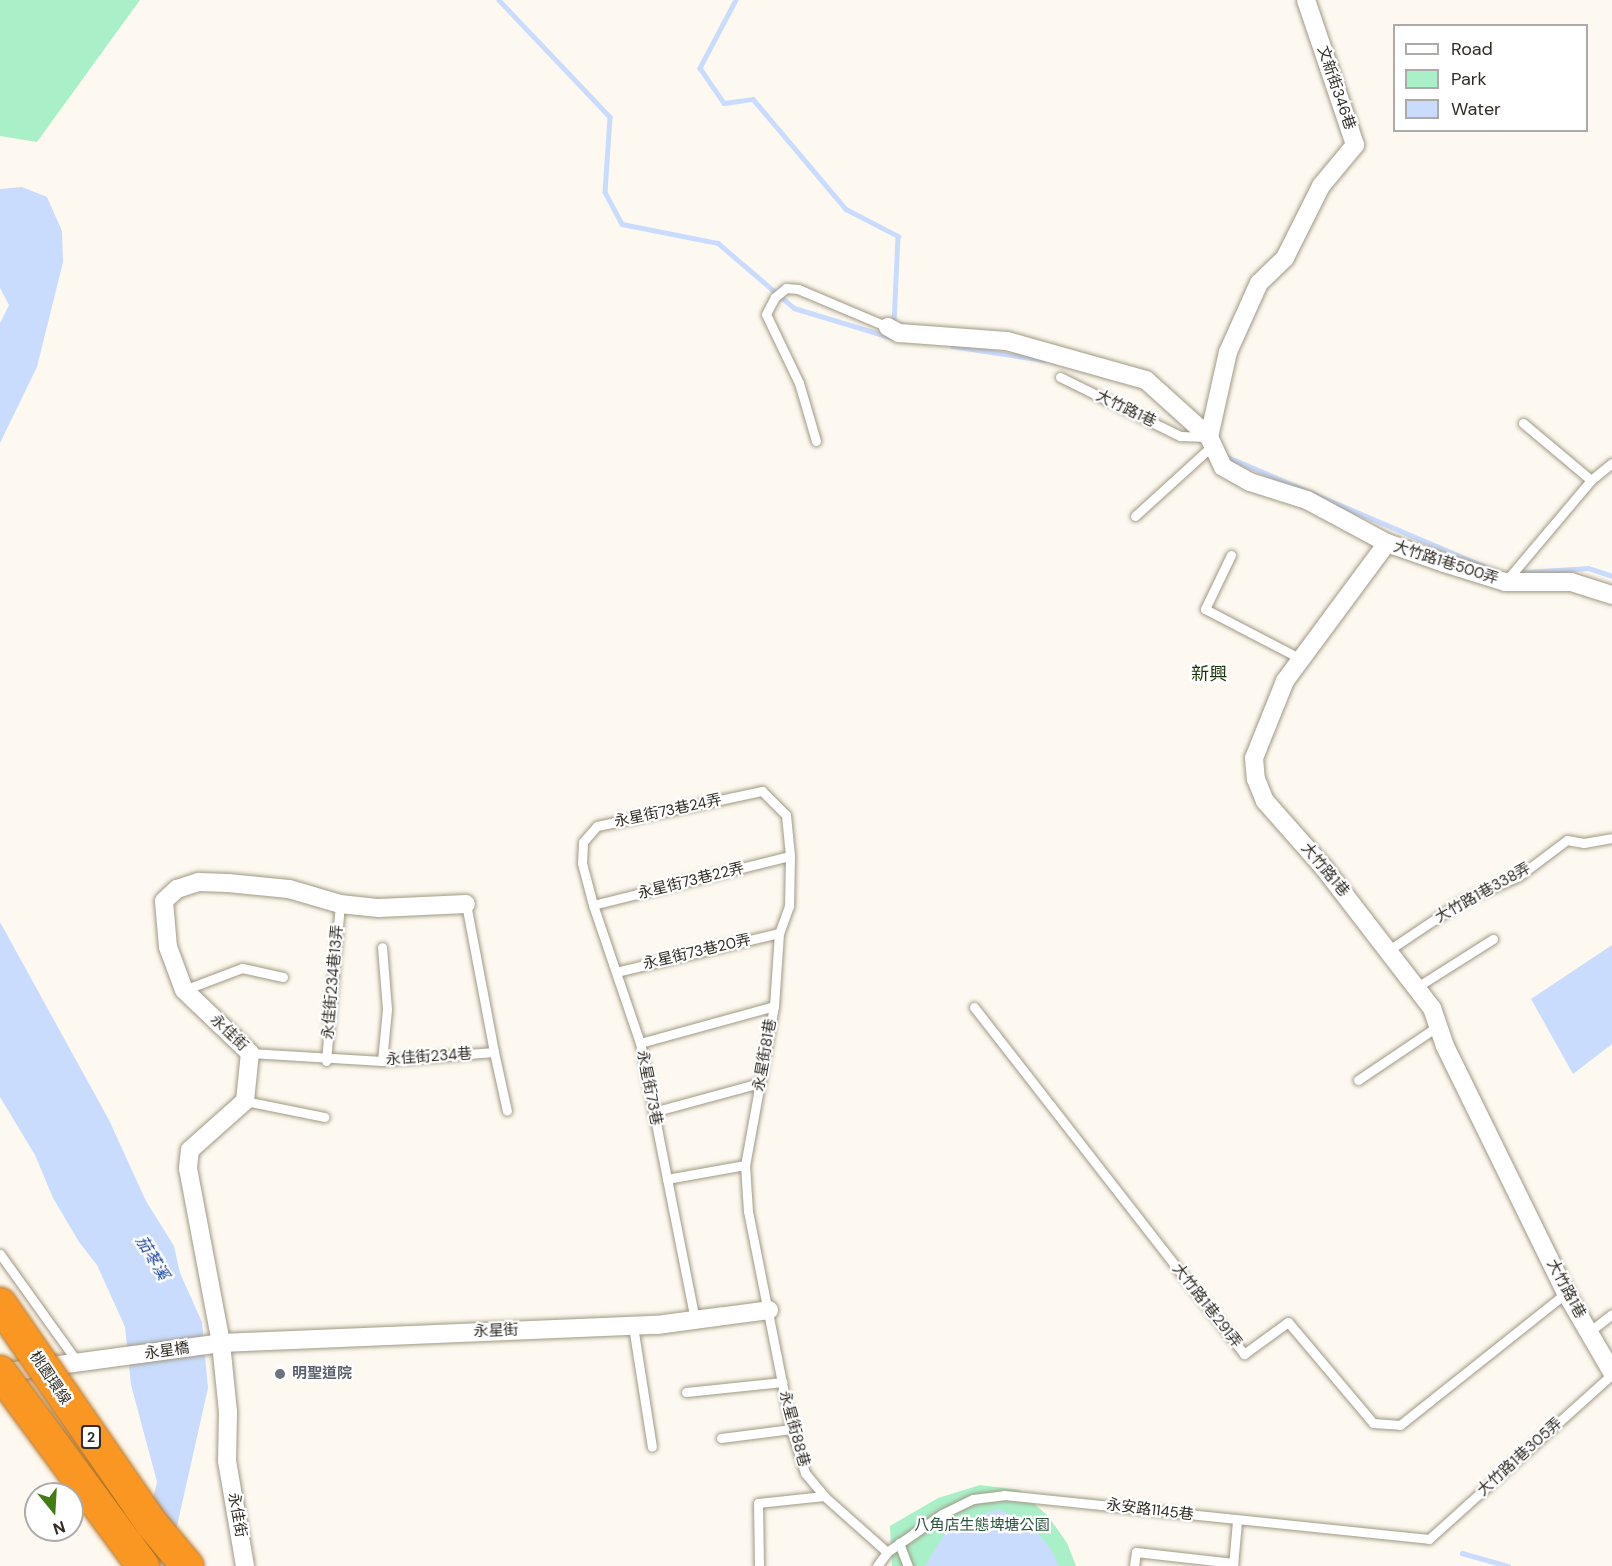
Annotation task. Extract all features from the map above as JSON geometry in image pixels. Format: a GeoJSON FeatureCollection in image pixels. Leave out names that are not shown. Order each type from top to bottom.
{"type":"FeatureCollection","features":[{"type":"Feature","properties":{"kind":"highway","name":"桃園環線"},"geometry":{"type":"LineString","coordinates":[[0,1304],[152,1524],[187,1566]]}},
{"type":"Feature","properties":{"kind":"highway","name":"2"},"geometry":{"type":"LineString","coordinates":[[0,1372],[143,1566]]}},
{"type":"Feature","properties":{"kind":"street","name":"文新街346巷"},"geometry":{"type":"LineString","coordinates":[[1208,445],[1228,352],[1259,283],[1285,258],[1321,186],[1355,145],[1306,0]]}},
{"type":"Feature","properties":{"kind":"street"},"geometry":{"type":"LineString","coordinates":[[894,330],[1007,340],[1140,379],[1208,445]]}},
{"type":"Feature","properties":{"kind":"street","name":"大竹路1巷"},"geometry":{"type":"LineString","coordinates":[[1208,445],[1223,467],[1250,482],[1307,500],[1387,543],[1285,681],[1254,758],[1256,780],[1265,801],[1389,950],[1432,1008],[1438,1026],[1566,1293],[1612,1373]]}},
{"type":"Feature","properties":{"kind":"street","name":"大竹路1巷500弄"},"geometry":{"type":"LineString","coordinates":[[1387,543],[1505,582],[1571,582],[1612,595]]}},
{"type":"Feature","properties":{"kind":"street","name":"永佳街"},"geometry":{"type":"LineString","coordinates":[[245,1566],[227,1461],[228,1412],[221,1343],[188,1168],[190,1150],[245,1101],[250,1053],[184,990],[174,970],[164,920],[164,901],[177,889],[199,882],[290,889],[340,904],[379,908],[466,904]]}},
{"type":"Feature","properties":{"kind":"street","name":"永星街"},"geometry":{"type":"LineString","coordinates":[[221,1343],[633,1326],[769,1310]]}},
{"type":"Feature","properties":{"kind":"street","name":"永星橋"},"geometry":{"type":"LineString","coordinates":[[78,1363],[221,1343]]}},
{"type":"Feature","properties":{"kind":"street"},"geometry":{"type":"LineString","coordinates":[[0,1372],[78,1363]]}},
{"type":"Feature","properties":{"kind":"lane"},"geometry":{"type":"LineString","coordinates":[[816,441],[799,383],[766,314],[775,297],[783,290],[798,289],[894,330]]}},
{"type":"Feature","properties":{"kind":"lane","name":"大竹路1巷"},"geometry":{"type":"LineString","coordinates":[[1060,377],[1180,436],[1208,445]]}},
{"type":"Feature","properties":{"kind":"lane"},"geometry":{"type":"LineString","coordinates":[[1523,423],[1591,480]]}},
{"type":"Feature","properties":{"kind":"lane"},"geometry":{"type":"LineString","coordinates":[[1135,516],[1208,445]]}},
{"type":"Feature","properties":{"kind":"lane"},"geometry":{"type":"LineString","coordinates":[[1505,582],[1591,480],[1612,463]]}},
{"type":"Feature","properties":{"kind":"lane"},"geometry":{"type":"LineString","coordinates":[[1231,555],[1205,609],[1301,659]]}},
{"type":"Feature","properties":{"kind":"lane","name":"永星街73巷24弄"},"geometry":{"type":"LineString","coordinates":[[582,863],[583,842],[597,826],[762,791],[777,803]]}},
{"type":"Feature","properties":{"kind":"lane","name":"永星街81巷"},"geometry":{"type":"LineString","coordinates":[[769,1310],[748,1211],[745,1165],[774,1006],[779,933],[789,906],[790,856],[786,815],[777,803]]}},
{"type":"Feature","properties":{"kind":"lane","name":"大竹路1巷338弄"},"geometry":{"type":"LineString","coordinates":[[1389,950],[1462,901],[1518,876],[1567,840],[1584,843],[1612,838]]}},
{"type":"Feature","properties":{"kind":"lane","name":"永星街73巷22弄"},"geometry":{"type":"LineString","coordinates":[[593,905],[790,856]]}},
{"type":"Feature","properties":{"kind":"lane","name":"永星街73巷"},"geometry":{"type":"LineString","coordinates":[[582,863],[593,905],[640,1043],[695,1320]]}},
{"type":"Feature","properties":{"kind":"lane","name":"永佳街234巷13弄"},"geometry":{"type":"LineString","coordinates":[[326,1060],[340,904]]}},
{"type":"Feature","properties":{"kind":"lane","name":"永佳街234巷"},"geometry":{"type":"LineString","coordinates":[[250,1053],[326,1060],[382,1061],[494,1052],[466,904]]}},
{"type":"Feature","properties":{"kind":"lane","name":"永星街73巷20弄"},"geometry":{"type":"LineString","coordinates":[[616,972],[779,933]]}},
{"type":"Feature","properties":{"kind":"lane"},"geometry":{"type":"LineString","coordinates":[[1417,987],[1493,939]]}},
{"type":"Feature","properties":{"kind":"lane"},"geometry":{"type":"LineString","coordinates":[[382,947],[387,1009],[382,1061]]}},
{"type":"Feature","properties":{"kind":"lane"},"geometry":{"type":"LineString","coordinates":[[184,990],[242,968],[283,977]]}},
{"type":"Feature","properties":{"kind":"lane"},"geometry":{"type":"LineString","coordinates":[[640,1043],[774,1006]]}},
{"type":"Feature","properties":{"kind":"lane","name":"大竹路1巷291弄"},"geometry":{"type":"LineString","coordinates":[[974,1007],[1244,1354],[1288,1322],[1372,1423],[1400,1425],[1566,1293]]}},
{"type":"Feature","properties":{"kind":"lane"},"geometry":{"type":"LineString","coordinates":[[1358,1080],[1438,1026]]}},
{"type":"Feature","properties":{"kind":"lane"},"geometry":{"type":"LineString","coordinates":[[494,1052],[507,1111]]}},
{"type":"Feature","properties":{"kind":"lane"},"geometry":{"type":"LineString","coordinates":[[653,1112],[760,1083]]}},
{"type":"Feature","properties":{"kind":"lane"},"geometry":{"type":"LineString","coordinates":[[245,1101],[324,1117]]}},
{"type":"Feature","properties":{"kind":"lane"},"geometry":{"type":"LineString","coordinates":[[667,1179],[745,1165]]}},
{"type":"Feature","properties":{"kind":"lane"},"geometry":{"type":"LineString","coordinates":[[0,1254],[78,1363]]}},
{"type":"Feature","properties":{"kind":"lane","name":"永星街88巷"},"geometry":{"type":"LineString","coordinates":[[769,1310],[791,1429],[806,1473],[824,1496],[887,1552]]}},
{"type":"Feature","properties":{"kind":"lane"},"geometry":{"type":"LineString","coordinates":[[1589,1332],[1612,1314]]}},
{"type":"Feature","properties":{"kind":"lane"},"geometry":{"type":"LineString","coordinates":[[633,1326],[652,1447]]}},
{"type":"Feature","properties":{"kind":"lane","name":"大竹路1巷305弄"},"geometry":{"type":"LineString","coordinates":[[1429,1539],[1612,1373]]}},
{"type":"Feature","properties":{"kind":"lane"},"geometry":{"type":"LineString","coordinates":[[686,1392],[782,1382]]}},
{"type":"Feature","properties":{"kind":"lane"},"geometry":{"type":"LineString","coordinates":[[721,1438],[791,1429]]}},
{"type":"Feature","properties":{"kind":"lane"},"geometry":{"type":"LineString","coordinates":[[759,1566],[758,1503],[824,1496]]}},
{"type":"Feature","properties":{"kind":"lane","name":"永安路1145巷"},"geometry":{"type":"LineString","coordinates":[[876,1566],[887,1552],[942,1514],[973,1499],[1004,1496],[1429,1539]]}},
{"type":"Feature","properties":{"kind":"lane"},"geometry":{"type":"LineString","coordinates":[[1134,1566],[1136,1552],[1233,1564],[1237,1521]]}},
{"type":"Feature","properties":{"kind":"lane"},"geometry":{"type":"LineString","coordinates":[[899,1543],[908,1566]]}},
{"type":"Feature","properties":{"kind":"green space"},"geometry":{"type":"Polygon","coordinates":[[[0,0],[140,0],[37,142],[0,136],[0,0]]]}},
{"type":"Feature","properties":{"kind":"green space","name":"八角店生態埤塘公園"},"geometry":{"type":"Polygon","coordinates":[[[980,1485],[1019,1490],[1048,1516],[1067,1543],[1076,1566],[892,1566],[890,1526],[938,1498],[980,1485]]]}},
{"type":"Feature","properties":{"kind":"water"},"geometry":{"type":"Polygon","coordinates":[[[22,187],[47,197],[62,231],[63,262],[37,367],[0,443],[0,323],[9,305],[0,288],[0,189],[22,187]]]}},
{"type":"Feature","properties":{"kind":"water","name":"茄苳溪"},"geometry":{"type":"Polygon","coordinates":[[[0,922],[109,1120],[146,1201],[174,1246],[180,1273],[202,1322],[208,1388],[168,1566],[136,1566],[157,1482],[131,1385],[125,1327],[97,1265],[79,1242],[53,1198],[35,1155],[0,1097],[0,922]]]}},
{"type":"Feature","properties":{"kind":"water"},"geometry":{"type":"Polygon","coordinates":[[[1612,945],[1612,1044],[1573,1074],[1531,999],[1612,945]]]}},
{"type":"Feature","properties":{"kind":"water"},"geometry":{"type":"Polygon","coordinates":[[[999,1509],[1030,1525],[1049,1546],[1059,1566],[925,1566],[950,1525],[999,1509]]]}},
{"type":"Feature","properties":{"kind":"waterway"},"geometry":{"type":"LineString","coordinates":[[499,0],[610,117],[605,192],[622,224],[718,243],[794,308],[890,337]]}},
{"type":"Feature","properties":{"kind":"waterway"},"geometry":{"type":"LineString","coordinates":[[736,0],[700,68],[724,103],[753,99],[846,209],[898,236],[894,325]]}},
{"type":"Feature","properties":{"kind":"waterway"},"geometry":{"type":"LineString","coordinates":[[952,346],[1044,360]]}},
{"type":"Feature","properties":{"kind":"waterway"},"geometry":{"type":"LineString","coordinates":[[1223,455],[1486,567]]}},
{"type":"Feature","properties":{"kind":"waterway"},"geometry":{"type":"LineString","coordinates":[[1514,573],[1588,568],[1612,576]]}},
{"type":"Feature","properties":{"kind":"waterway"},"geometry":{"type":"LineString","coordinates":[[1462,1553],[1508,1566]]}},
{"type":"Feature","properties":{"kind":"place","name":"明聖道院"},"geometry":{"type":"Point","coordinates":[280,1374]}},
{"type":"Feature","properties":{"kind":"district","name":"新興"},"geometry":{"type":"Point","coordinates":[1209,674]}}]}
